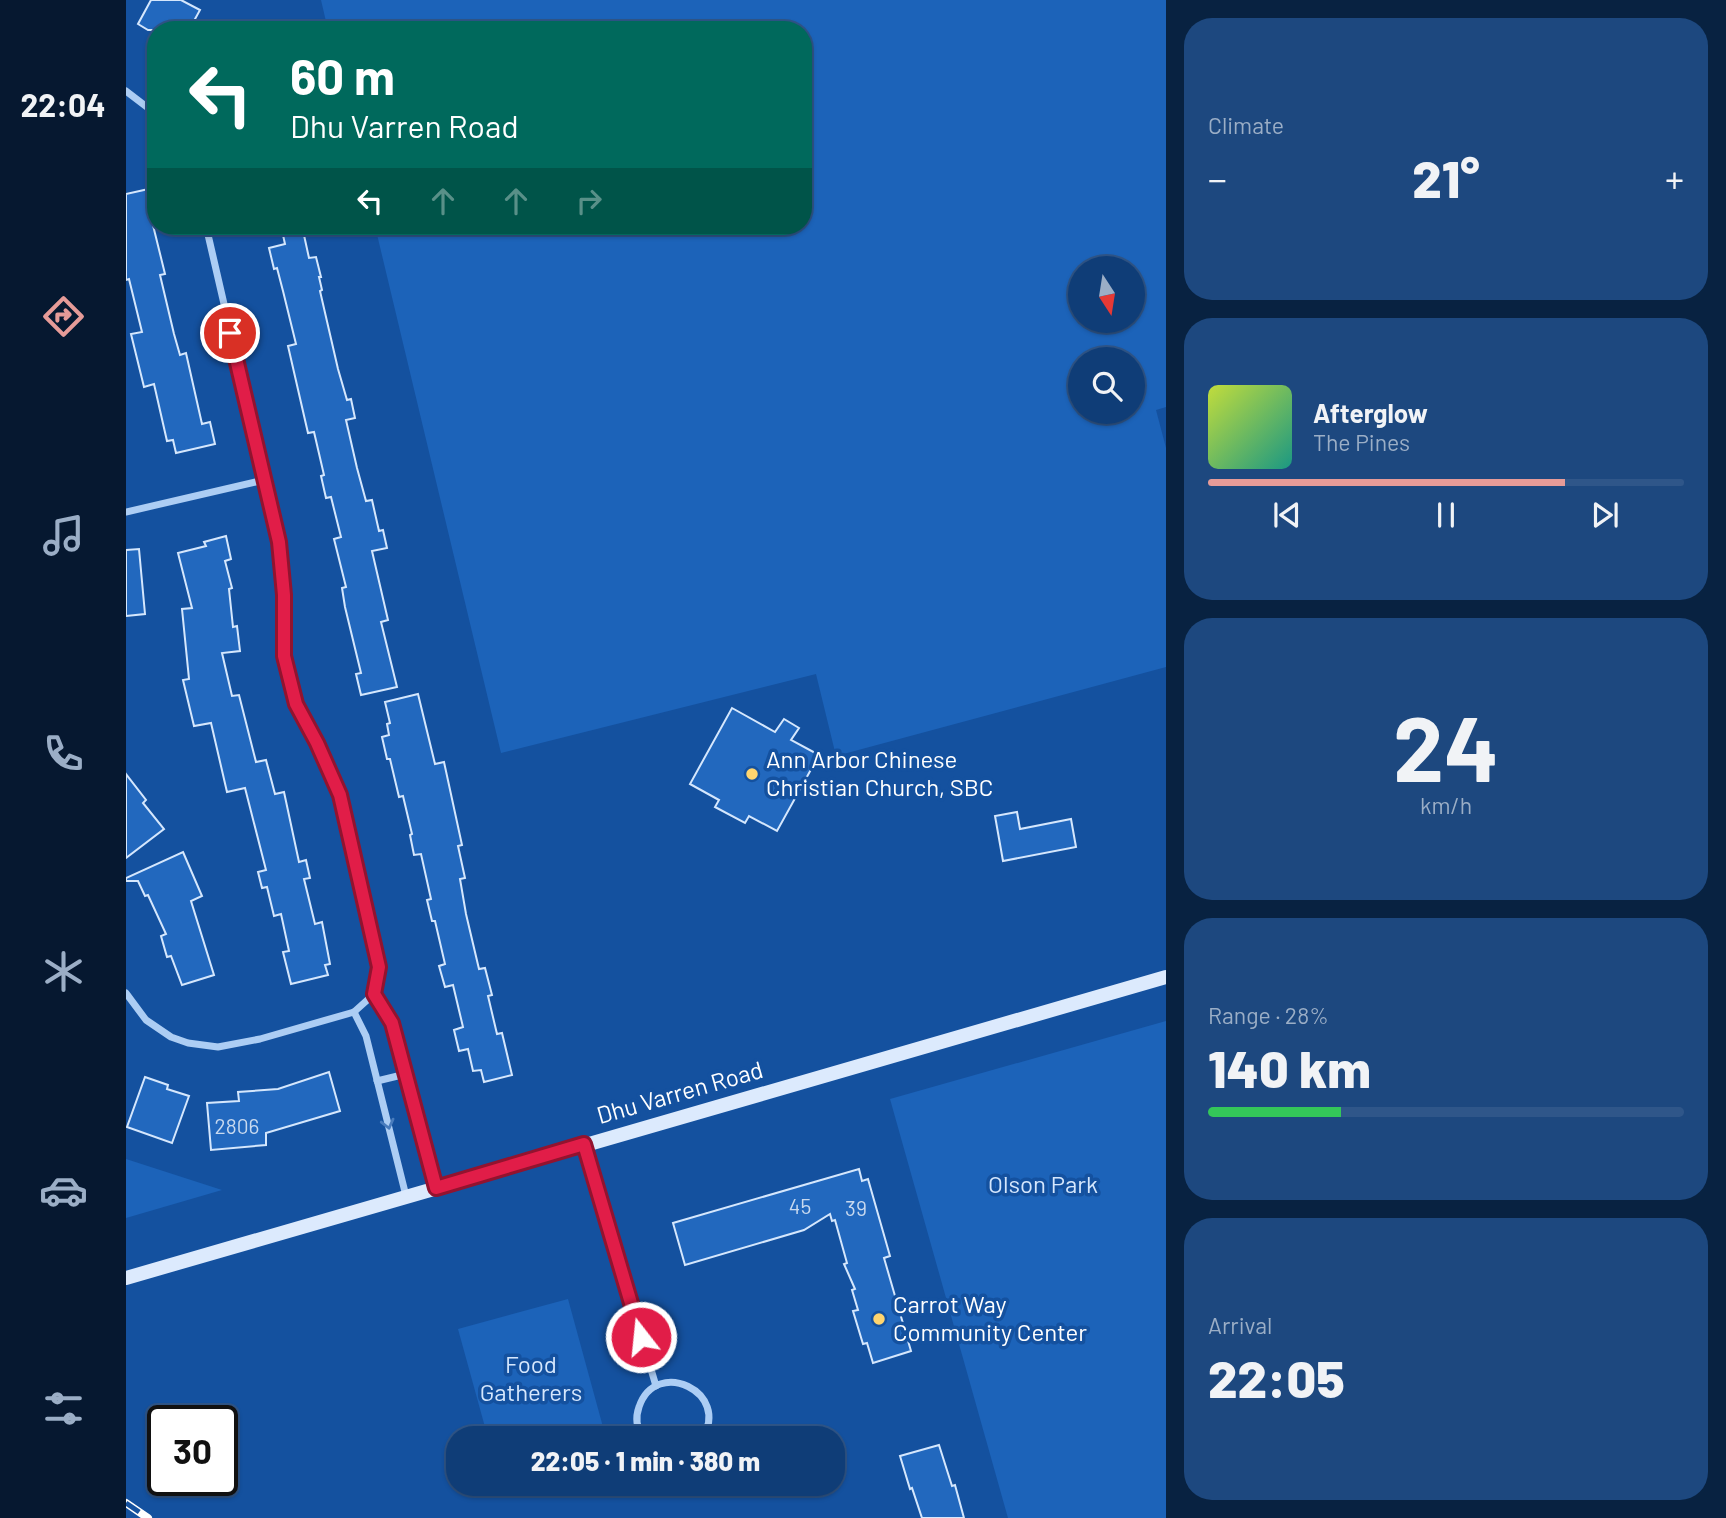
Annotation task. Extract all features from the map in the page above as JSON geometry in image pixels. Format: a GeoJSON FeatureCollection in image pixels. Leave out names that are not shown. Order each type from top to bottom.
{"type":"FeatureCollection","features":[{"type":"Feature","properties":{"kind":"main road","name":"Dhu Varren Road"},"geometry":{"type":"LineString","coordinates":[[126,1278],[1166,977]]}},
{"type":"Feature","properties":{"kind":"street"},"geometry":{"type":"LineString","coordinates":[[126,91],[147,107]]}},
{"type":"Feature","properties":{"kind":"street"},"geometry":{"type":"LineString","coordinates":[[126,993],[137,1010],[156,1028],[171,1037],[203,1046],[235,1045],[354,1012],[374,994],[379,967],[340,795],[296,704],[284,656],[284,595],[279,542],[208,235]]}},
{"type":"Feature","properties":{"kind":"street"},"geometry":{"type":"LineString","coordinates":[[126,512],[264,480]]}},
{"type":"Feature","properties":{"kind":"street"},"geometry":{"type":"LineString","coordinates":[[374,994],[392,1023],[436,1188]]}},
{"type":"Feature","properties":{"kind":"street"},"geometry":{"type":"LineString","coordinates":[[354,1012],[366,1036],[407,1197]]}},
{"type":"Feature","properties":{"kind":"street"},"geometry":{"type":"LineString","coordinates":[[377,1081],[406,1073]]}},
{"type":"Feature","properties":{"kind":"street"},"geometry":{"type":"LineString","coordinates":[[584,1144],[656,1386]]}},
{"type":"Feature","properties":{"kind":"street"},"geometry":{"type":"LineString","coordinates":[[638,1426],[637,1412],[640,1402],[656,1386],[666,1382],[677,1382],[697,1391],[708,1410],[706,1426]]}},
{"type":"Feature","properties":{"kind":"green space"},"geometry":{"type":"Polygon","coordinates":[[[321,0],[1166,0],[1166,407],[1156,410],[1166,448],[1166,667],[836,756],[816,674],[501,753],[377,235],[812,235],[812,21],[326,21],[321,0]]]}},
{"type":"Feature","properties":{"kind":"green space","name":"Olson Park"},"geometry":{"type":"Polygon","coordinates":[[[1166,1021],[1166,1518],[1008,1518],[890,1099],[1166,1021]]]}},
{"type":"Feature","properties":{"kind":"green space"},"geometry":{"type":"Polygon","coordinates":[[[126,1159],[222,1190],[126,1218],[126,1159]]]}},
{"type":"Feature","properties":{"kind":"green space","name":"Food Gatherers"},"geometry":{"type":"Polygon","coordinates":[[[568,1299],[603,1426],[485,1426],[458,1329],[568,1299]]]}},
{"type":"Feature","properties":{"kind":"building"},"geometry":{"type":"Polygon","coordinates":[[[151,0],[181,0],[200,10],[194,21],[147,21],[147,29],[138,24],[151,0]]]}},
{"type":"Feature","properties":{"kind":"building"},"geometry":{"type":"Polygon","coordinates":[[[147,189],[147,235],[155,235],[165,274],[160,275],[174,334],[180,355],[186,353],[202,424],[210,422],[215,444],[176,453],[173,440],[167,441],[154,384],[144,387],[131,334],[142,332],[129,279],[126,280],[126,194],[147,189]]]}},
{"type":"Feature","properties":{"kind":"building"},"geometry":{"type":"Polygon","coordinates":[[[283,235],[304,235],[309,258],[316,257],[321,277],[320,291],[338,369],[347,400],[351,399],[355,418],[346,420],[357,468],[366,501],[372,500],[379,531],[383,530],[387,548],[372,551],[388,620],[381,622],[397,687],[361,695],[356,674],[361,673],[345,607],[342,588],[346,587],[334,539],[341,537],[331,497],[326,498],[321,476],[324,475],[314,432],[308,433],[288,346],[296,344],[277,268],[274,269],[269,248],[285,244],[283,235]]]}},
{"type":"Feature","properties":{"kind":"building"},"geometry":{"type":"Polygon","coordinates":[[[226,536],[231,559],[225,561],[232,588],[229,589],[233,627],[237,626],[240,651],[222,653],[232,696],[239,695],[256,762],[266,760],[275,794],[284,792],[299,862],[306,860],[310,878],[304,879],[315,924],[322,922],[330,964],[325,965],[328,975],[291,984],[283,952],[289,951],[281,914],[274,916],[267,887],[262,888],[258,872],[266,870],[245,788],[227,792],[211,723],[194,726],[183,680],[189,679],[182,609],[192,608],[178,553],[206,546],[204,542],[226,536]]]}},
{"type":"Feature","properties":{"kind":"building"},"geometry":{"type":"Polygon","coordinates":[[[139,549],[145,614],[126,616],[126,550],[139,549]]]}},
{"type":"Feature","properties":{"kind":"building"},"geometry":{"type":"Polygon","coordinates":[[[418,694],[435,764],[444,762],[462,845],[458,846],[465,878],[460,879],[466,914],[479,969],[485,968],[497,1034],[502,1033],[512,1075],[484,1082],[481,1070],[473,1071],[468,1049],[459,1051],[454,1030],[463,1027],[453,985],[445,987],[439,966],[445,964],[427,900],[431,899],[421,854],[414,855],[403,796],[399,797],[382,737],[389,735],[387,724],[390,723],[385,702],[418,694]]]}},
{"type":"Feature","properties":{"kind":"building","name":"Ann Arbor Chinese Christian Church, SBC"},"geometry":{"type":"Polygon","coordinates":[[[732,708],[775,732],[784,719],[799,728],[791,740],[819,755],[777,831],[749,816],[745,823],[715,807],[719,800],[690,784],[732,708]]]}},
{"type":"Feature","properties":{"kind":"building"},"geometry":{"type":"Polygon","coordinates":[[[126,774],[146,800],[143,803],[164,829],[126,858],[126,774]]]}},
{"type":"Feature","properties":{"kind":"building"},"geometry":{"type":"Polygon","coordinates":[[[1017,812],[1020,829],[1071,819],[1076,847],[1003,861],[995,816],[1017,812]]]}},
{"type":"Feature","properties":{"kind":"building"},"geometry":{"type":"Polygon","coordinates":[[[183,852],[202,896],[191,901],[214,975],[182,985],[171,956],[167,957],[161,936],[166,934],[148,895],[145,896],[138,881],[126,881],[126,878],[183,852]]]}},
{"type":"Feature","properties":{"kind":"building"},"geometry":{"type":"Polygon","coordinates":[[[329,1072],[340,1111],[266,1133],[266,1145],[211,1150],[207,1103],[239,1101],[238,1092],[278,1089],[329,1072]]]}},
{"type":"Feature","properties":{"kind":"building"},"geometry":{"type":"Polygon","coordinates":[[[145,1077],[168,1085],[167,1089],[189,1096],[172,1143],[127,1127],[145,1077]]]}},
{"type":"Feature","properties":{"kind":"building"},"geometry":{"type":"Polygon","coordinates":[[[859,1169],[862,1181],[868,1179],[890,1256],[884,1258],[911,1351],[873,1363],[867,1343],[863,1344],[853,1311],[858,1310],[852,1290],[855,1289],[844,1264],[847,1263],[835,1220],[832,1221],[830,1214],[804,1230],[685,1265],[673,1223],[859,1169]]]}},
{"type":"Feature","properties":{"kind":"building"},"geometry":{"type":"Polygon","coordinates":[[[939,1445],[952,1486],[955,1485],[964,1518],[922,1518],[912,1488],[910,1489],[900,1456],[939,1445]]]}},
{"type":"Feature","properties":{"kind":"railway"},"geometry":{"type":"LineString","coordinates":[[126,1503],[148,1518]]}},
{"type":"Feature","properties":{"kind":"place","name":"Ann Arbor Chinese Christian Church, SBC"},"geometry":{"type":"Point","coordinates":[752,774]}},
{"type":"Feature","properties":{"kind":"place","name":"Carrot Way Community Center"},"geometry":{"type":"Point","coordinates":[879,1319]}},
{"type":"Feature","properties":{"kind":"route"},"geometry":{"type":"LineString","coordinates":[[230,333],[279,542],[284,595],[284,656],[296,704],[340,795],[379,967],[374,994],[392,1023],[436,1188],[584,1144],[641,1337]]}}]}
